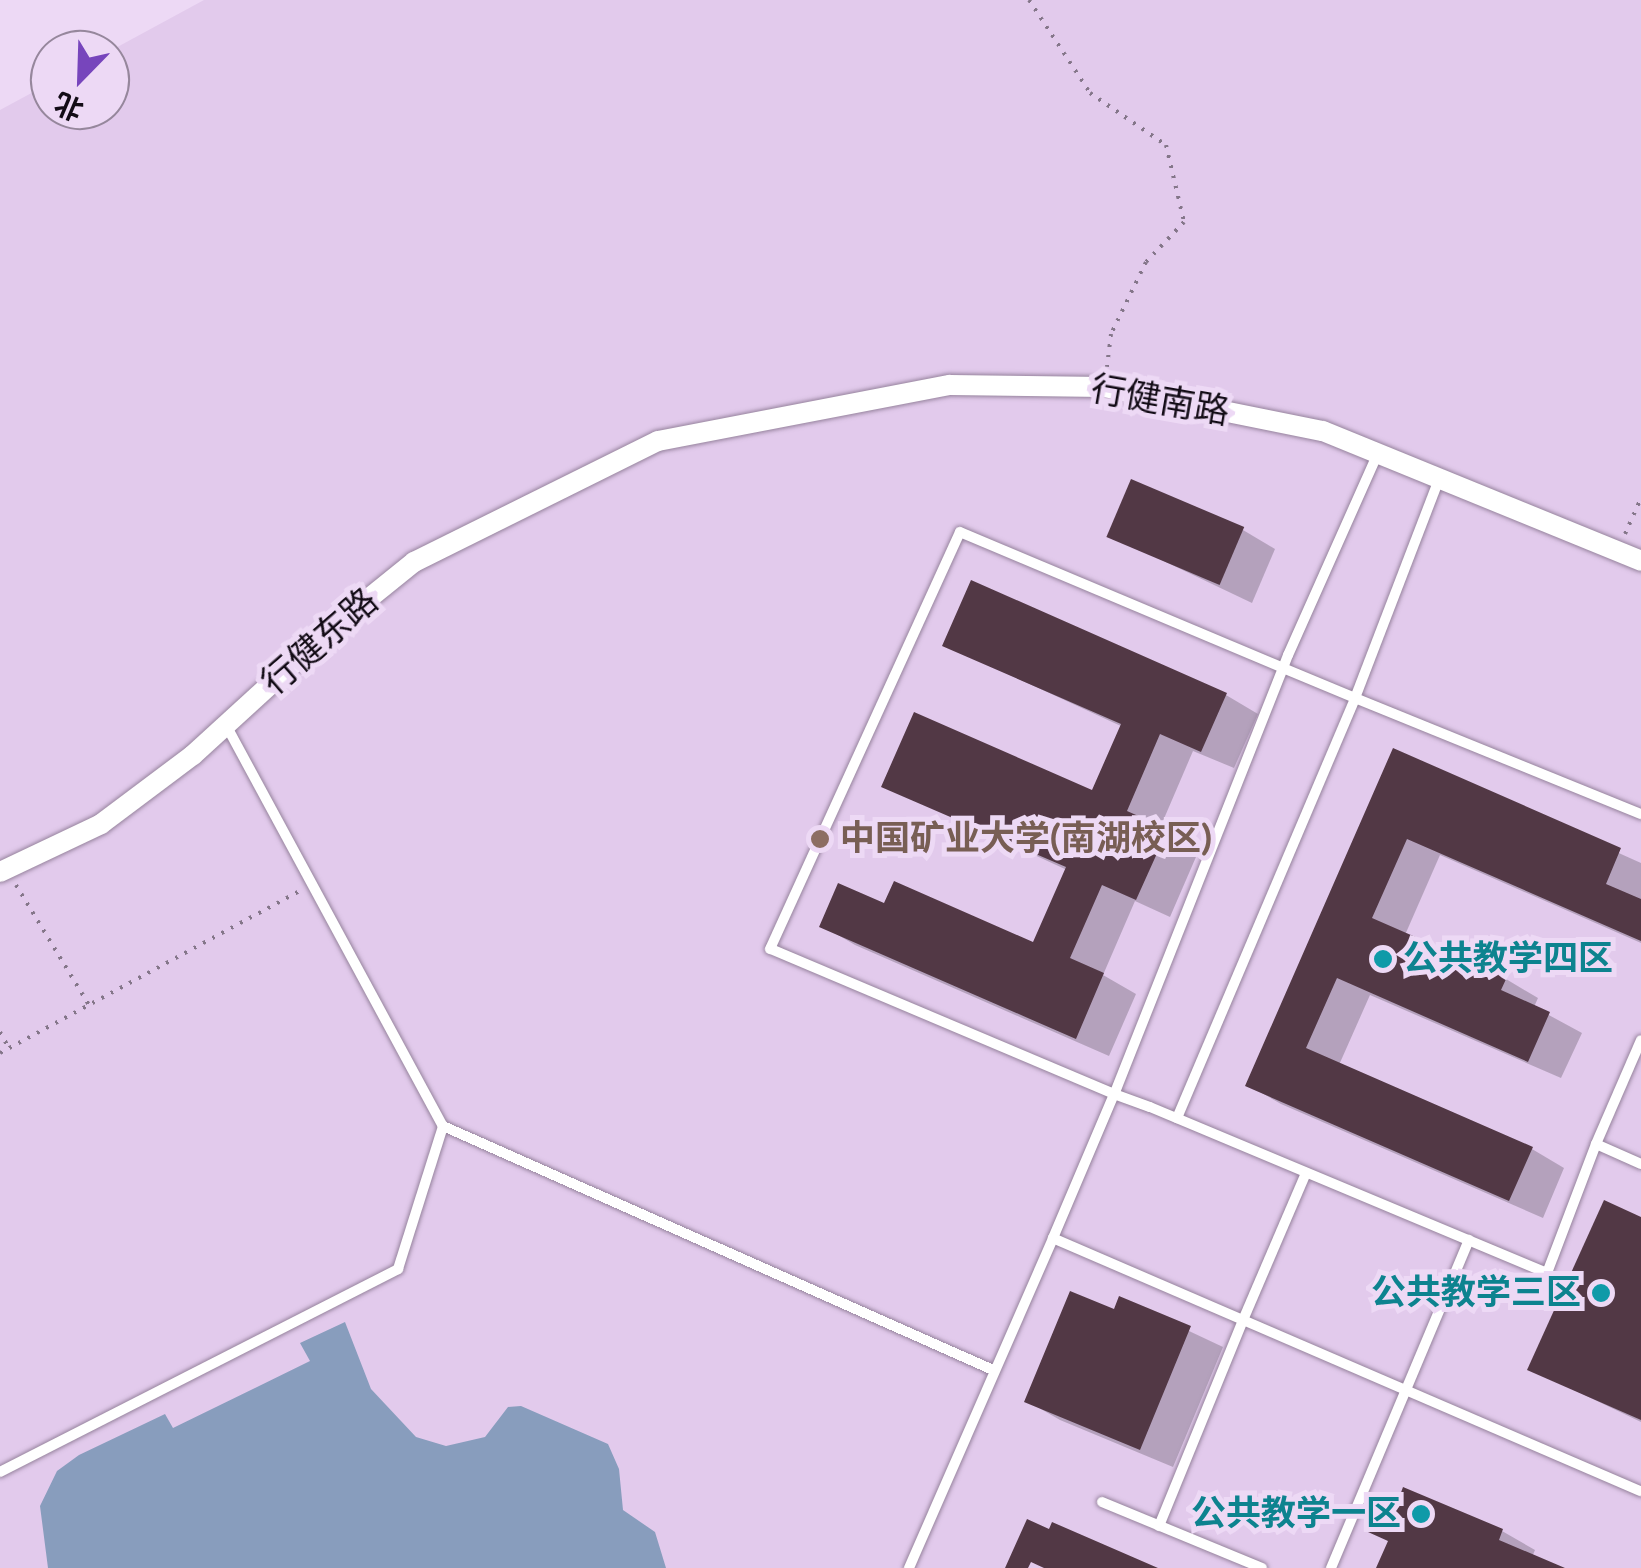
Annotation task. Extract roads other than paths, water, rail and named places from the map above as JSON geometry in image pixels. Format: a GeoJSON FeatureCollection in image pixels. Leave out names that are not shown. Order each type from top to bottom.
{"type":"FeatureCollection","features":[{"type":"Feature","properties":{"kind":"street","name":"行健南路"},"geometry":{"type":"LineString","coordinates":[[658,441],[950,385],[1104,387],[1324,431],[1641,561]]}},
{"type":"Feature","properties":{"kind":"street","name":"行健东路"},"geometry":{"type":"LineString","coordinates":[[2,866],[101,824],[226,725],[414,562],[658,441]]}},
{"type":"Feature","properties":{"kind":"lane"},"geometry":{"type":"LineString","coordinates":[[908,1568],[1114,1094],[1283,668],[1378,453]]}},
{"type":"Feature","properties":{"kind":"lane"},"geometry":{"type":"LineString","coordinates":[[1177,1118],[1355,698],[1439,478]]}},
{"type":"Feature","properties":{"kind":"lane"},"geometry":{"type":"LineString","coordinates":[[1641,814],[960,532],[770,949],[1547,1273],[1641,1040]]}},
{"type":"Feature","properties":{"kind":"lane"},"geometry":{"type":"LineString","coordinates":[[226,725],[443,1126],[994,1370]]}},
{"type":"Feature","properties":{"kind":"lane"},"geometry":{"type":"LineString","coordinates":[[0,1472],[398,1269],[443,1126]]}},
{"type":"Feature","properties":{"kind":"lane"},"geometry":{"type":"LineString","coordinates":[[1596,1144],[1641,1164]]}},
{"type":"Feature","properties":{"kind":"lane"},"geometry":{"type":"LineString","coordinates":[[1159,1526],[1306,1172]]}},
{"type":"Feature","properties":{"kind":"lane"},"geometry":{"type":"LineString","coordinates":[[1053,1238],[1641,1491]]}},
{"type":"Feature","properties":{"kind":"lane"},"geometry":{"type":"LineString","coordinates":[[1331,1568],[1469,1240]]}},
{"type":"Feature","properties":{"kind":"lane"},"geometry":{"type":"LineString","coordinates":[[1102,1502],[1262,1568]]}},
{"type":"Feature","properties":{"kind":"water"},"geometry":{"type":"Polygon","coordinates":[[[345,1322],[371,1389],[416,1437],[446,1446],[485,1437],[508,1407],[521,1406],[608,1444],[619,1469],[623,1510],[655,1532],[666,1568],[48,1568],[40,1506],[57,1471],[79,1455],[165,1414],[173,1428],[310,1361],[300,1343],[345,1322]]]}},
{"type":"Feature","properties":{"kind":"place","name":"中国矿业大学(南湖校区)"},"geometry":{"type":"Point","coordinates":[820,839]}},
{"type":"Feature","properties":{"kind":"place","name":"公共教学四区"},"geometry":{"type":"Point","coordinates":[1383,959]}},
{"type":"Feature","properties":{"kind":"place","name":"公共教学三区"},"geometry":{"type":"Point","coordinates":[1601,1293]}},
{"type":"Feature","properties":{"kind":"place","name":"公共教学一区"},"geometry":{"type":"Point","coordinates":[1421,1514]}}]}
